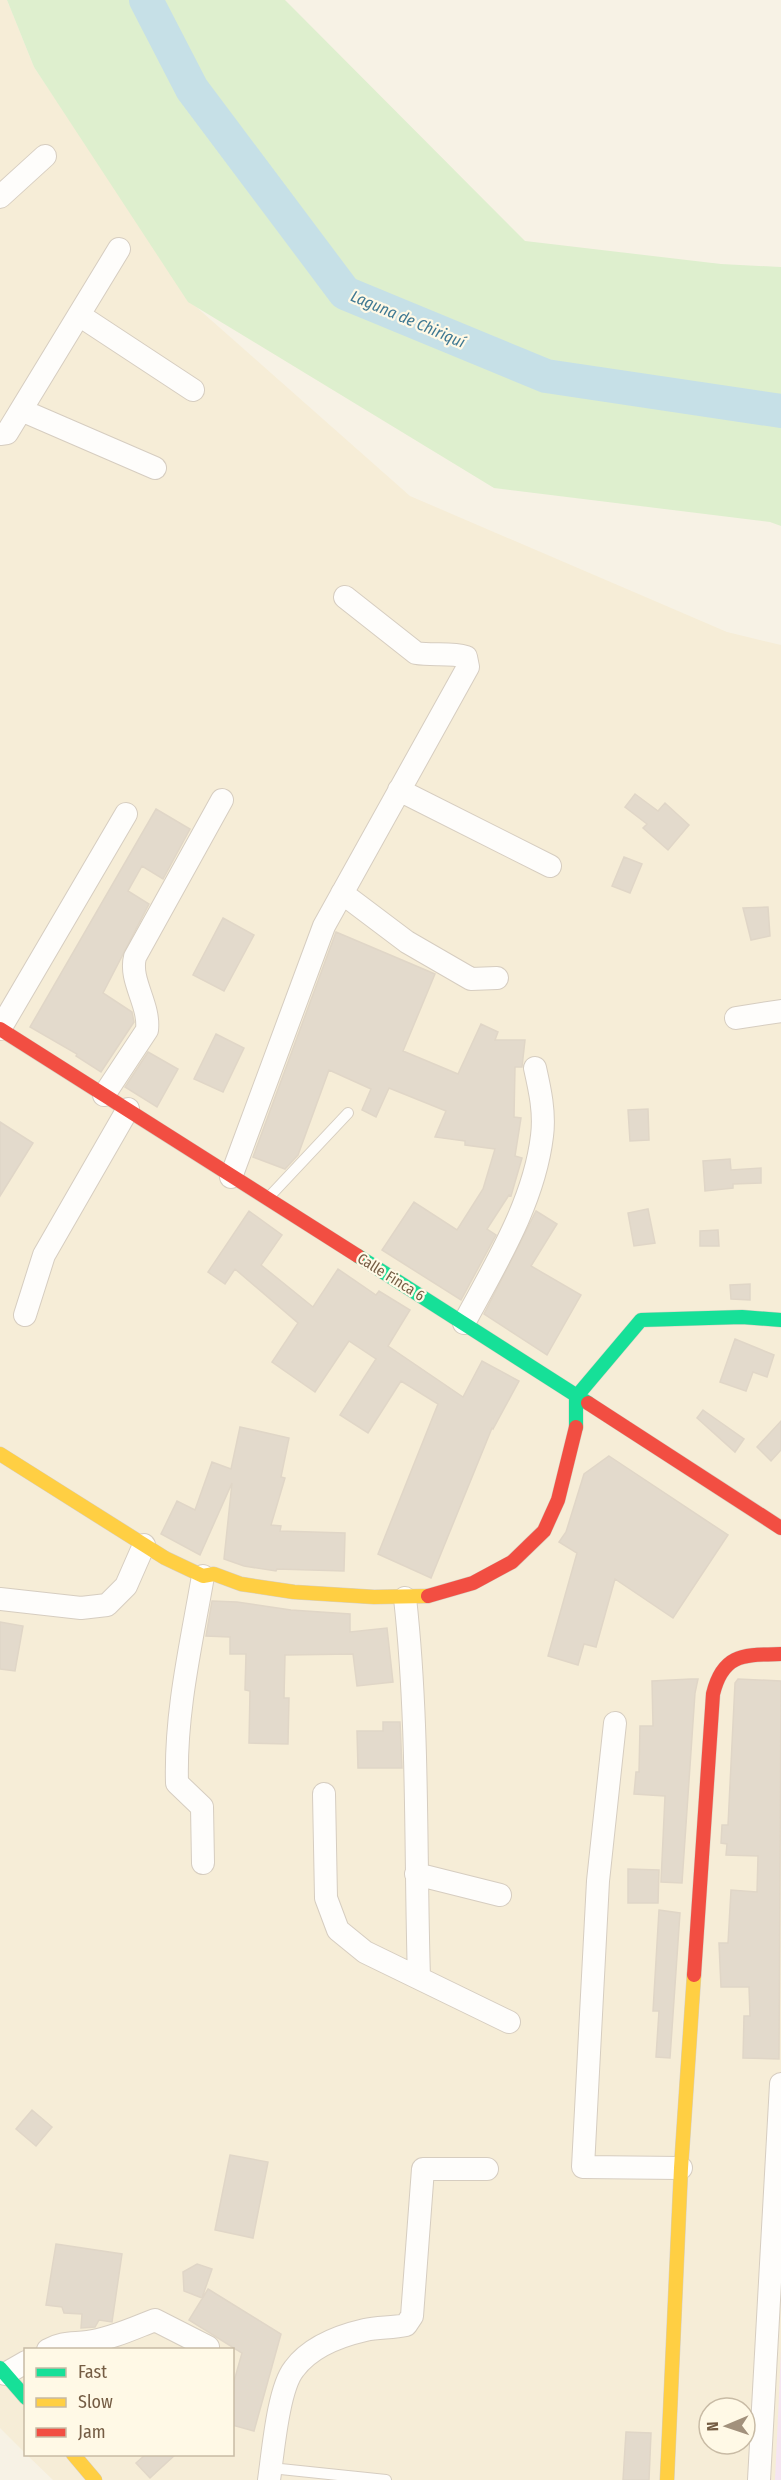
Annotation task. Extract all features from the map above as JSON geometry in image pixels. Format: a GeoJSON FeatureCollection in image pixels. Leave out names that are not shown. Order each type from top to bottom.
{"type":"FeatureCollection","features":[{"type":"Feature","properties":{"kind":"street"},"geometry":{"type":"LineString","coordinates":[[0,197],[45,156]]}},
{"type":"Feature","properties":{"kind":"street"},"geometry":{"type":"LineString","coordinates":[[0,434],[7,433],[119,249]]}},
{"type":"Feature","properties":{"kind":"street"},"geometry":{"type":"LineString","coordinates":[[79,315],[193,390]]}},
{"type":"Feature","properties":{"kind":"street"},"geometry":{"type":"LineString","coordinates":[[21,410],[155,468]]}},
{"type":"Feature","properties":{"kind":"street"},"geometry":{"type":"LineString","coordinates":[[231,1177],[324,926],[468,667],[466,657],[456,654],[416,653],[345,597]]}},
{"type":"Feature","properties":{"kind":"street"},"geometry":{"type":"LineString","coordinates":[[399,790],[550,866]]}},
{"type":"Feature","properties":{"kind":"street"},"geometry":{"type":"LineString","coordinates":[[104,1095],[147,1030],[148,1018],[132,968],[135,957],[222,800]]}},
{"type":"Feature","properties":{"kind":"street"},"geometry":{"type":"LineString","coordinates":[[0,1029],[126,814]]}},
{"type":"Feature","properties":{"kind":"street"},"geometry":{"type":"LineString","coordinates":[[342,893],[407,942],[471,979],[497,978]]}},
{"type":"Feature","properties":{"kind":"street"},"geometry":{"type":"LineString","coordinates":[[736,1018],[781,1011]]}},
{"type":"Feature","properties":{"kind":"street","name":"Calle Finca 6"},"geometry":{"type":"LineString","coordinates":[[0,1029],[464,1323],[781,1528]]}},
{"type":"Feature","properties":{"kind":"street"},"geometry":{"type":"LineString","coordinates":[[464,1323],[506,1245],[534,1179],[542,1135],[542,1101],[535,1068]]}},
{"type":"Feature","properties":{"kind":"street"},"geometry":{"type":"LineString","coordinates":[[25,1315],[44,1255],[128,1109]]}},
{"type":"Feature","properties":{"kind":"street"},"geometry":{"type":"LineString","coordinates":[[0,1454],[144,1545],[203,1576],[214,1574],[241,1584],[294,1592],[405,1598],[432,1596],[473,1583],[513,1562],[544,1531],[558,1500],[576,1434],[576,1397],[641,1320],[742,1317],[781,1320]]}},
{"type":"Feature","properties":{"kind":"street"},"geometry":{"type":"LineString","coordinates":[[0,1599],[81,1608],[107,1605],[126,1586],[144,1545]]}},
{"type":"Feature","properties":{"kind":"street"},"geometry":{"type":"LineString","coordinates":[[203,1576],[178,1723],[176,1756],[177,1783],[202,1807],[203,1863]]}},
{"type":"Feature","properties":{"kind":"street"},"geometry":{"type":"LineString","coordinates":[[405,1598],[410,1644],[416,1761],[419,1978]]}},
{"type":"Feature","properties":{"kind":"street"},"geometry":{"type":"LineString","coordinates":[[667,2480],[681,2168],[715,1682],[720,1670],[729,1661],[742,1656],[781,1654]]}},
{"type":"Feature","properties":{"kind":"street"},"geometry":{"type":"LineString","coordinates":[[615,1724],[598,1881],[583,2167],[681,2168]]}},
{"type":"Feature","properties":{"kind":"street"},"geometry":{"type":"LineString","coordinates":[[324,1794],[326,1898],[338,1930],[365,1952],[508,2022]]}},
{"type":"Feature","properties":{"kind":"street"},"geometry":{"type":"LineString","coordinates":[[416,1874],[500,1895]]}},
{"type":"Feature","properties":{"kind":"street"},"geometry":{"type":"LineString","coordinates":[[759,2480],[781,2084]]}},
{"type":"Feature","properties":{"kind":"street"},"geometry":{"type":"LineString","coordinates":[[270,2474],[285,2391],[292,2370],[308,2353],[347,2335],[367,2329],[406,2325],[411,2316],[423,2169],[487,2169]]}},
{"type":"Feature","properties":{"kind":"street"},"geometry":{"type":"LineString","coordinates":[[50,2348],[59,2343],[89,2342],[155,2320],[208,2347]]}},
{"type":"Feature","properties":{"kind":"street"},"geometry":{"type":"LineString","coordinates":[[24,2363],[2,2371],[24,2396]]}},
{"type":"Feature","properties":{"kind":"street"},"geometry":{"type":"LineString","coordinates":[[76,2456],[95,2480]]}},
{"type":"Feature","properties":{"kind":"lane"},"geometry":{"type":"LineString","coordinates":[[266,1199],[348,1113]]}},
{"type":"Feature","properties":{"kind":"lane"},"geometry":{"type":"LineString","coordinates":[[270,2474],[386,2480]]}},
{"type":"Feature","properties":{"kind":"shaded area"},"geometry":{"type":"Polygon","coordinates":[[[0,0],[7,0],[34,67],[194,305],[410,496],[727,632],[781,645],[781,2480],[53,2480],[28,2456],[234,2456],[234,2348],[24,2348],[24,2452],[0,2428],[0,0]]]}},
{"type":"Feature","properties":{"kind":"shaded area"},"geometry":{"type":"Polygon","coordinates":[[[781,2349],[781,2480],[775,2480],[779,2395],[781,2349]]]}},
{"type":"Feature","properties":{"kind":"green space"},"geometry":{"type":"Polygon","coordinates":[[[7,0],[285,0],[525,241],[721,264],[781,267],[781,526],[770,522],[494,488],[188,302],[34,67],[7,0]]]}},
{"type":"Feature","properties":{"kind":"building"},"geometry":{"type":"Polygon","coordinates":[[[635,794],[658,811],[665,803],[689,825],[668,850],[643,828],[647,824],[625,807],[635,794]]]}},
{"type":"Feature","properties":{"kind":"building"},"geometry":{"type":"Polygon","coordinates":[[[156,809],[190,829],[163,879],[142,866],[128,891],[149,904],[103,993],[132,1012],[134,1022],[101,1072],[76,1056],[77,1054],[30,1027],[156,809]]]}},
{"type":"Feature","properties":{"kind":"building"},"geometry":{"type":"Polygon","coordinates":[[[624,857],[642,864],[630,893],[612,886],[624,857]]]}},
{"type":"Feature","properties":{"kind":"building"},"geometry":{"type":"Polygon","coordinates":[[[768,907],[770,936],[751,940],[743,908],[768,907]]]}},
{"type":"Feature","properties":{"kind":"building"},"geometry":{"type":"Polygon","coordinates":[[[223,918],[254,935],[224,991],[193,975],[223,918]]]}},
{"type":"Feature","properties":{"kind":"building"},"geometry":{"type":"Polygon","coordinates":[[[336,932],[435,974],[403,1051],[458,1074],[481,1024],[498,1032],[495,1040],[525,1040],[522,1067],[515,1067],[514,1117],[521,1118],[515,1156],[522,1158],[511,1196],[509,1195],[487,1229],[496,1235],[461,1300],[382,1250],[414,1202],[457,1230],[483,1189],[495,1149],[465,1145],[465,1141],[435,1137],[446,1111],[389,1088],[376,1117],[362,1110],[371,1089],[329,1070],[298,1155],[285,1169],[253,1157],[336,932]]]}},
{"type":"Feature","properties":{"kind":"building"},"geometry":{"type":"Polygon","coordinates":[[[216,1034],[244,1048],[223,1092],[194,1079],[216,1034]]]}},
{"type":"Feature","properties":{"kind":"building"},"geometry":{"type":"Polygon","coordinates":[[[148,1052],[178,1069],[157,1107],[125,1087],[148,1052]]]}},
{"type":"Feature","properties":{"kind":"building"},"geometry":{"type":"Polygon","coordinates":[[[648,1109],[649,1140],[630,1141],[628,1110],[648,1109]]]}},
{"type":"Feature","properties":{"kind":"building"},"geometry":{"type":"Polygon","coordinates":[[[0,1122],[33,1143],[0,1196],[0,1122]]]}},
{"type":"Feature","properties":{"kind":"building"},"geometry":{"type":"Polygon","coordinates":[[[730,1159],[731,1170],[761,1168],[761,1183],[733,1184],[733,1188],[705,1191],[703,1161],[730,1159]]]}},
{"type":"Feature","properties":{"kind":"building"},"geometry":{"type":"Polygon","coordinates":[[[648,1209],[655,1243],[634,1246],[628,1213],[648,1209]]]}},
{"type":"Feature","properties":{"kind":"building"},"geometry":{"type":"Polygon","coordinates":[[[249,1211],[282,1235],[261,1265],[313,1307],[338,1269],[376,1295],[379,1291],[410,1310],[388,1346],[463,1397],[482,1361],[519,1381],[492,1428],[431,1578],[378,1554],[438,1404],[401,1381],[368,1433],[340,1415],[376,1359],[349,1341],[315,1392],[272,1362],[298,1323],[235,1269],[225,1284],[208,1272],[249,1211]]]}},
{"type":"Feature","properties":{"kind":"building"},"geometry":{"type":"Polygon","coordinates":[[[536,1211],[557,1224],[531,1266],[581,1295],[547,1355],[484,1314],[536,1211]]]}},
{"type":"Feature","properties":{"kind":"building"},"geometry":{"type":"Polygon","coordinates":[[[718,1230],[719,1246],[700,1246],[700,1231],[718,1230]]]}},
{"type":"Feature","properties":{"kind":"building"},"geometry":{"type":"Polygon","coordinates":[[[750,1284],[750,1300],[731,1299],[730,1285],[750,1284]]]}},
{"type":"Feature","properties":{"kind":"building"},"geometry":{"type":"Polygon","coordinates":[[[735,1339],[774,1355],[767,1377],[753,1372],[746,1391],[720,1382],[735,1339]]]}},
{"type":"Feature","properties":{"kind":"building"},"geometry":{"type":"Polygon","coordinates":[[[703,1410],[744,1439],[735,1452],[697,1418],[703,1410]]]}},
{"type":"Feature","properties":{"kind":"building"},"geometry":{"type":"Polygon","coordinates":[[[781,1421],[781,1450],[771,1461],[757,1447],[781,1421]]]}},
{"type":"Feature","properties":{"kind":"building"},"geometry":{"type":"Polygon","coordinates":[[[240,1427],[289,1438],[281,1477],[285,1478],[271,1525],[281,1526],[280,1531],[345,1533],[344,1571],[277,1569],[276,1571],[244,1566],[224,1559],[232,1483],[200,1555],[161,1534],[177,1501],[195,1510],[212,1462],[231,1469],[240,1427]]]}},
{"type":"Feature","properties":{"kind":"building"},"geometry":{"type":"Polygon","coordinates":[[[609,1456],[728,1535],[673,1618],[615,1579],[596,1647],[584,1644],[578,1665],[548,1656],[577,1553],[559,1542],[566,1532],[584,1474],[609,1456]]]}},
{"type":"Feature","properties":{"kind":"building"},"geometry":{"type":"Polygon","coordinates":[[[212,1601],[350,1614],[350,1632],[387,1628],[393,1682],[357,1686],[353,1654],[285,1655],[284,1698],[289,1698],[288,1744],[249,1743],[250,1691],[245,1690],[246,1654],[230,1654],[230,1637],[206,1636],[212,1601]]]}},
{"type":"Feature","properties":{"kind":"building"},"geometry":{"type":"Polygon","coordinates":[[[0,1622],[23,1626],[15,1671],[0,1669],[0,1622]]]}},
{"type":"Feature","properties":{"kind":"building"},"geometry":{"type":"Polygon","coordinates":[[[698,1679],[695,1693],[682,1883],[661,1882],[665,1796],[634,1794],[636,1772],[639,1772],[640,1726],[653,1726],[652,1681],[698,1679]]]}},
{"type":"Feature","properties":{"kind":"building"},"geometry":{"type":"Polygon","coordinates":[[[738,1679],[781,1681],[779,2059],[743,2058],[744,2016],[750,2016],[749,1987],[721,1987],[719,1943],[728,1943],[731,1890],[757,1892],[758,1856],[726,1855],[727,1844],[721,1843],[722,1825],[728,1825],[735,1683],[738,1679]]]}},
{"type":"Feature","properties":{"kind":"building"},"geometry":{"type":"Polygon","coordinates":[[[383,1722],[400,1722],[402,1768],[358,1768],[357,1731],[383,1731],[383,1722]]]}},
{"type":"Feature","properties":{"kind":"building"},"geometry":{"type":"Polygon","coordinates":[[[628,1869],[659,1870],[658,1903],[628,1903],[628,1869]]]}},
{"type":"Feature","properties":{"kind":"building"},"geometry":{"type":"Polygon","coordinates":[[[659,1910],[680,1913],[670,2058],[656,2057],[659,2011],[653,2011],[659,1910]]]}},
{"type":"Feature","properties":{"kind":"building"},"geometry":{"type":"Polygon","coordinates":[[[32,2110],[52,2127],[36,2146],[16,2129],[32,2110]]]}},
{"type":"Feature","properties":{"kind":"building"},"geometry":{"type":"Polygon","coordinates":[[[230,2155],[268,2162],[253,2238],[215,2230],[230,2155]]]}},
{"type":"Feature","properties":{"kind":"building"},"geometry":{"type":"Polygon","coordinates":[[[56,2244],[122,2254],[112,2322],[99,2320],[95,2327],[81,2328],[82,2314],[64,2313],[62,2307],[46,2305],[56,2244]]]}},
{"type":"Feature","properties":{"kind":"building"},"geometry":{"type":"Polygon","coordinates":[[[197,2264],[212,2269],[202,2298],[184,2291],[183,2272],[197,2264]]]}},
{"type":"Feature","properties":{"kind":"building"},"geometry":{"type":"Polygon","coordinates":[[[208,2289],[281,2334],[254,2431],[234,2426],[234,2381],[242,2353],[189,2320],[208,2289]]]}},
{"type":"Feature","properties":{"kind":"building"},"geometry":{"type":"Polygon","coordinates":[[[626,2432],[651,2433],[649,2480],[623,2480],[626,2432]]]}},
{"type":"Feature","properties":{"kind":"building"},"geometry":{"type":"Polygon","coordinates":[[[144,2456],[174,2456],[150,2478],[136,2463],[144,2456]]]}},
{"type":"Feature","properties":{"kind":"waterway","name":"Laguna de Chiriquí"},"geometry":{"type":"LineString","coordinates":[[146,0],[192,89],[345,293],[546,376],[781,411]]}},
{"type":"Feature","properties":{"kind":"traffic: fast"},"geometry":{"type":"LineString","coordinates":[[358,1256],[588,1403]]}},
{"type":"Feature","properties":{"kind":"traffic: fast"},"geometry":{"type":"LineString","coordinates":[[576,1427],[576,1397],[641,1320],[742,1317],[781,1320]]}},
{"type":"Feature","properties":{"kind":"traffic: fast"},"geometry":{"type":"LineString","coordinates":[[0,2368],[24,2396]]}},
{"type":"Feature","properties":{"kind":"traffic: slow"},"geometry":{"type":"LineString","coordinates":[[0,1454],[165,1558],[203,1576],[214,1574],[241,1584],[294,1592],[374,1597],[428,1596]]}},
{"type":"Feature","properties":{"kind":"traffic: slow"},"geometry":{"type":"LineString","coordinates":[[667,2480],[681,2168],[694,1975]]}},
{"type":"Feature","properties":{"kind":"traffic: slow"},"geometry":{"type":"LineString","coordinates":[[75,2456],[95,2480]]}},
{"type":"Feature","properties":{"kind":"traffic: jam"},"geometry":{"type":"LineString","coordinates":[[0,1029],[358,1256]]}},
{"type":"Feature","properties":{"kind":"traffic: jam"},"geometry":{"type":"LineString","coordinates":[[588,1403],[781,1528]]}},
{"type":"Feature","properties":{"kind":"traffic: jam"},"geometry":{"type":"LineString","coordinates":[[428,1596],[473,1583],[512,1562],[544,1531],[558,1500],[576,1427]]}},
{"type":"Feature","properties":{"kind":"traffic: jam"},"geometry":{"type":"LineString","coordinates":[[694,1975],[713,1694],[723,1671],[737,1659],[746,1656],[781,1654]]}}]}
